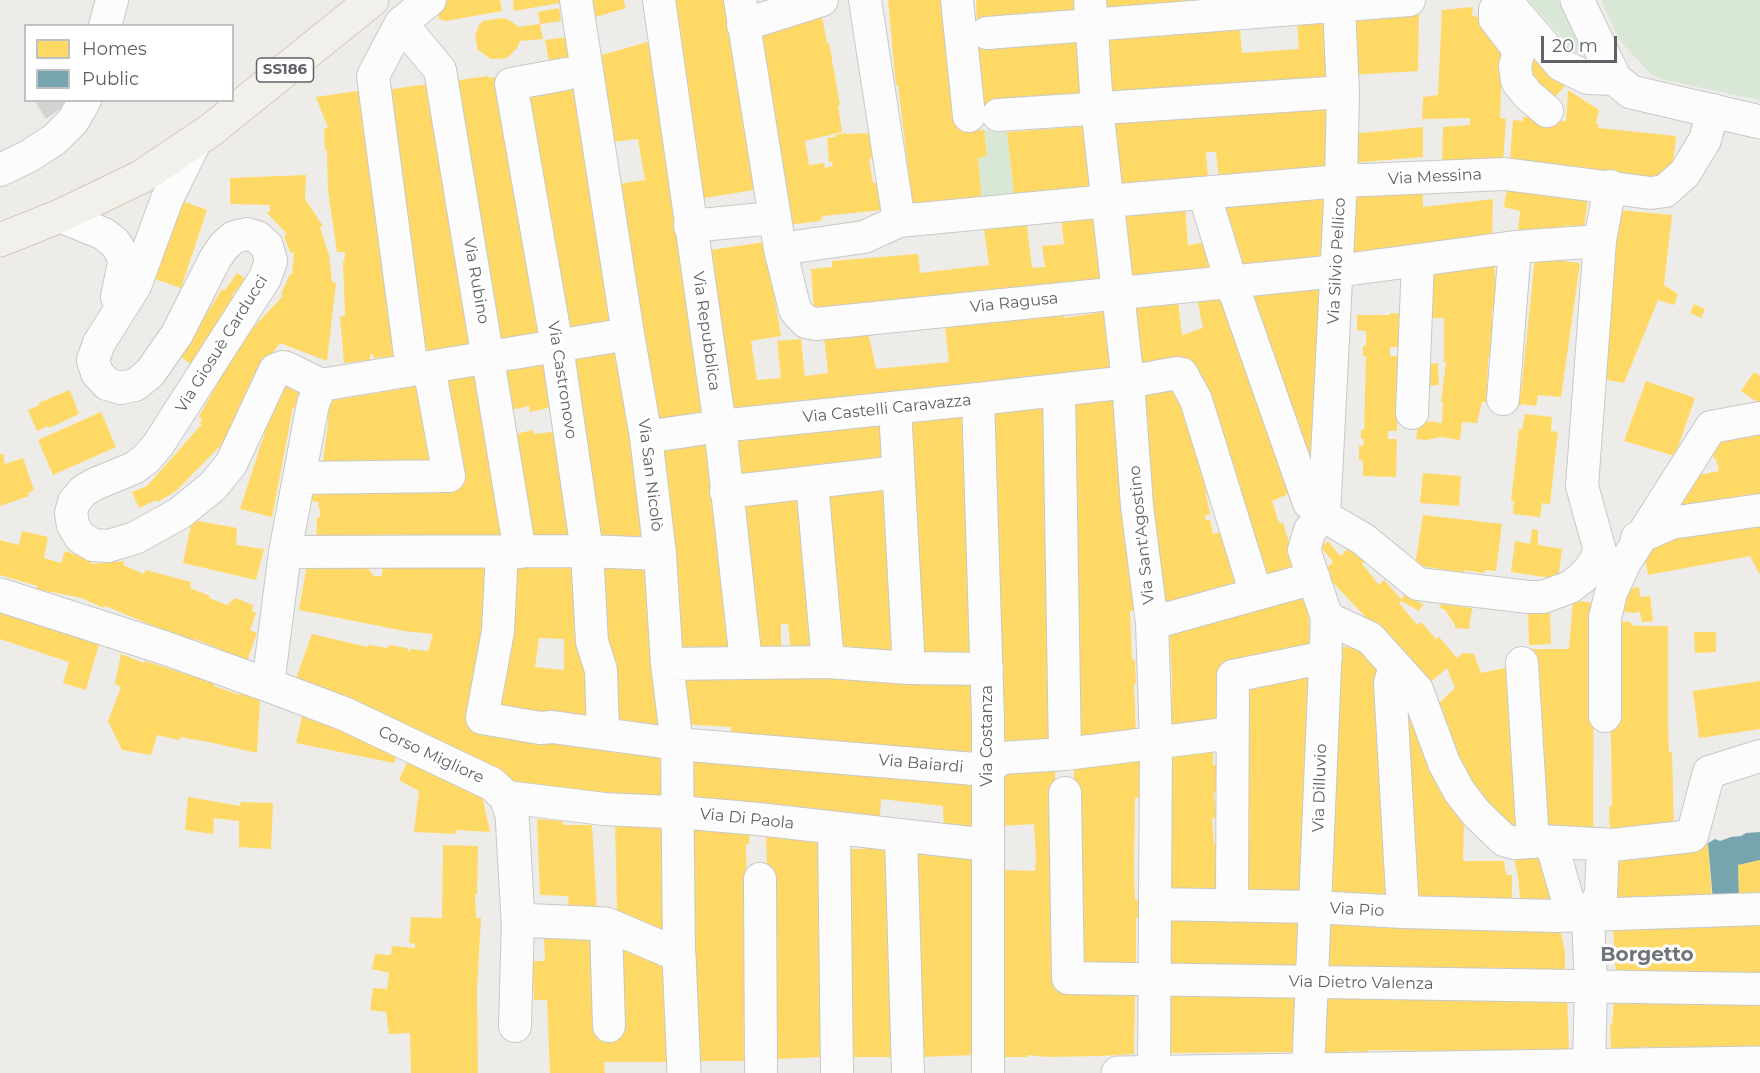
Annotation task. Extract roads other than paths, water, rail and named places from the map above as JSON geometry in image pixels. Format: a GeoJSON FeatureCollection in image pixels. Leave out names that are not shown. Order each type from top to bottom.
{"type":"FeatureCollection","features":[{"type":"Feature","properties":{"kind":"main road","name":"SS186"},"geometry":{"type":"LineString","coordinates":[[0,240],[60,216],[141,177],[211,130],[372,0]]}},
{"type":"Feature","properties":{"kind":"street"},"geometry":{"type":"LineString","coordinates":[[106,24],[112,0]]}},
{"type":"Feature","properties":{"kind":"street"},"geometry":{"type":"LineString","coordinates":[[299,478],[449,476],[421,368],[373,76],[401,23],[430,0]]}},
{"type":"Feature","properties":{"kind":"street","name":"Via San Nicolò"},"geometry":{"type":"LineString","coordinates":[[576,0],[646,437],[660,554],[667,664],[677,744],[679,955]]}},
{"type":"Feature","properties":{"kind":"street","name":"Via Repubblica"},"geometry":{"type":"LineString","coordinates":[[659,0],[720,426],[746,662]]}},
{"type":"Feature","properties":{"kind":"street"},"geometry":{"type":"LineString","coordinates":[[780,249],[742,13],[822,0]]}},
{"type":"Feature","properties":{"kind":"street"},"geometry":{"type":"LineString","coordinates":[[865,0],[899,221]]}},
{"type":"Feature","properties":{"kind":"street"},"geometry":{"type":"LineString","coordinates":[[957,0],[984,115],[1343,92]]}},
{"type":"Feature","properties":{"kind":"street"},"geometry":{"type":"LineString","coordinates":[[987,33],[1091,12],[1339,7],[1409,0]]}},
{"type":"Feature","properties":{"kind":"street"},"geometry":{"type":"LineString","coordinates":[[1497,0],[1495,19],[1515,45],[1518,55],[1515,66],[1517,81],[1528,95],[1547,111]]}},
{"type":"Feature","properties":{"kind":"street"},"geometry":{"type":"LineString","coordinates":[[1505,0],[1561,65],[1588,78],[1615,79]]}},
{"type":"Feature","properties":{"kind":"street"},"geometry":{"type":"LineString","coordinates":[[1577,0],[1615,79],[1631,92],[1760,122]]}},
{"type":"Feature","properties":{"kind":"street","name":"Via Silvio Pellico"},"geometry":{"type":"LineString","coordinates":[[1324,516],[1341,181],[1343,92],[1339,7]]}},
{"type":"Feature","properties":{"kind":"street","name":"Via Sant'Agostino"},"geometry":{"type":"LineString","coordinates":[[1091,12],[1097,108],[1128,382],[1137,506],[1152,623],[1156,742],[1154,1073]]}},
{"type":"Feature","properties":{"kind":"street","name":"Via Rubino"},"geometry":{"type":"LineString","coordinates":[[401,23],[440,70],[489,357],[511,552],[482,718]]}},
{"type":"Feature","properties":{"kind":"street","name":"Via Castronovo"},"geometry":{"type":"LineString","coordinates":[[567,74],[511,84],[557,346],[586,551],[592,642],[601,670],[603,734]]}},
{"type":"Feature","properties":{"kind":"street"},"geometry":{"type":"LineString","coordinates":[[0,170],[29,156],[55,139],[73,121],[84,102]]}},
{"type":"Feature","properties":{"kind":"street","name":"Via Messina"},"geometry":{"type":"LineString","coordinates":[[780,249],[864,237],[899,221],[1341,181],[1505,174],[1651,193],[1665,191],[1685,173],[1705,140],[1713,110]]}},
{"type":"Feature","properties":{"kind":"street","name":"Via Giosuè Carducci"},"geometry":{"type":"LineString","coordinates":[[196,140],[167,199],[135,286],[99,343],[93,360],[97,373],[107,384],[121,388],[135,385],[150,373],[177,334],[224,246],[234,237],[247,234],[257,237],[267,246],[272,261],[265,278],[158,445],[134,468],[95,484],[84,491],[74,502],[71,513],[73,525],[80,537],[93,545],[108,546],[135,538],[180,513],[213,486],[231,464],[275,370],[282,367],[290,369],[321,385]]}},
{"type":"Feature","properties":{"kind":"street"},"geometry":{"type":"LineString","coordinates":[[1204,193],[1231,281],[1309,503],[1324,516],[1364,539],[1418,584],[1543,597],[1570,587],[1593,565],[1600,551],[1582,486],[1600,241],[1610,186]]}},
{"type":"Feature","properties":{"kind":"street"},"geometry":{"type":"LineString","coordinates":[[60,216],[104,234],[115,243],[122,254],[124,263],[112,321]]}},
{"type":"Feature","properties":{"kind":"street"},"geometry":{"type":"LineString","coordinates":[[690,226],[774,218]]}},
{"type":"Feature","properties":{"kind":"street","name":"Via Ragusa"},"geometry":{"type":"LineString","coordinates":[[780,249],[793,303],[799,316],[806,322],[816,324],[1336,272],[1515,247],[1600,241]]}},
{"type":"Feature","properties":{"kind":"street"},"geometry":{"type":"LineString","coordinates":[[1503,399],[1515,247]]}},
{"type":"Feature","properties":{"kind":"street"},"geometry":{"type":"LineString","coordinates":[[1412,413],[1418,260]]}},
{"type":"Feature","properties":{"kind":"street"},"geometry":{"type":"LineString","coordinates":[[268,685],[285,552],[313,404],[321,385],[628,334]]}},
{"type":"Feature","properties":{"kind":"street","name":"Via Castelli Caravazza"},"geometry":{"type":"LineString","coordinates":[[646,437],[720,426],[1128,382],[1177,373],[1185,378],[1196,400],[1256,594]]}},
{"type":"Feature","properties":{"kind":"street"},"geometry":{"type":"LineString","coordinates":[[1059,390],[1065,754]]}},
{"type":"Feature","properties":{"kind":"street","name":"Via Costanza"},"geometry":{"type":"LineString","coordinates":[[978,399],[987,669],[988,1073]]}},
{"type":"Feature","properties":{"kind":"street"},"geometry":{"type":"LineString","coordinates":[[895,408],[909,668]]}},
{"type":"Feature","properties":{"kind":"street"},"geometry":{"type":"LineString","coordinates":[[1605,716],[1605,618],[1611,593],[1624,564],[1711,427],[1760,418]]}},
{"type":"Feature","properties":{"kind":"street"},"geometry":{"type":"LineString","coordinates":[[726,492],[898,472]]}},
{"type":"Feature","properties":{"kind":"street"},"geometry":{"type":"LineString","coordinates":[[812,483],[828,662]]}},
{"type":"Feature","properties":{"kind":"street"},"geometry":{"type":"LineString","coordinates":[[1600,551],[1641,537],[1671,522],[1760,510]]}},
{"type":"Feature","properties":{"kind":"street","name":"Via Dilluvio"},"geometry":{"type":"LineString","coordinates":[[1308,1072],[1327,618],[1304,550],[1310,530],[1324,516]]}},
{"type":"Feature","properties":{"kind":"street"},"geometry":{"type":"LineString","coordinates":[[285,552],[586,551],[660,554]]}},
{"type":"Feature","properties":{"kind":"street"},"geometry":{"type":"LineString","coordinates":[[1152,623],[1314,578]]}},
{"type":"Feature","properties":{"kind":"street","name":"Corso Migliore"},"geometry":{"type":"LineString","coordinates":[[0,595],[165,648],[345,714],[492,784],[506,797]]}},
{"type":"Feature","properties":{"kind":"street"},"geometry":{"type":"LineString","coordinates":[[1327,618],[1370,638],[1417,690],[1443,763],[1459,791],[1476,813],[1504,840],[1515,843],[1542,841],[1608,845],[1692,837],[1709,772],[1760,756]]}},
{"type":"Feature","properties":{"kind":"street"},"geometry":{"type":"LineString","coordinates":[[1233,906],[1233,675],[1326,657]]}},
{"type":"Feature","properties":{"kind":"street"},"geometry":{"type":"LineString","coordinates":[[667,664],[828,662],[909,668],[987,669]]}},
{"type":"Feature","properties":{"kind":"street"},"geometry":{"type":"LineString","coordinates":[[1522,663],[1542,841],[1569,904],[1601,916],[1760,909]]}},
{"type":"Feature","properties":{"kind":"street"},"geometry":{"type":"LineString","coordinates":[[1395,666],[1390,683],[1403,912]]}},
{"type":"Feature","properties":{"kind":"street","name":"Via Baiardi"},"geometry":{"type":"LineString","coordinates":[[482,718],[540,728],[552,727],[677,744],[987,770],[1001,758],[1065,754],[1232,733]]}},
{"type":"Feature","properties":{"kind":"street","name":"Via Dietro Valenza"},"geometry":{"type":"LineString","coordinates":[[1065,793],[1068,978],[1760,989]]}},
{"type":"Feature","properties":{"kind":"street"},"geometry":{"type":"LineString","coordinates":[[506,797],[512,814],[518,920],[515,1026]]}},
{"type":"Feature","properties":{"kind":"street","name":"Via Di Paola"},"geometry":{"type":"LineString","coordinates":[[506,797],[604,809],[758,819],[988,845]]}},
{"type":"Feature","properties":{"kind":"street"},"geometry":{"type":"LineString","coordinates":[[834,829],[837,1073]]}},
{"type":"Feature","properties":{"kind":"street"},"geometry":{"type":"LineString","coordinates":[[901,835],[908,1073]]}},
{"type":"Feature","properties":{"kind":"street"},"geometry":{"type":"LineString","coordinates":[[1589,1066],[1591,986],[1608,845]]}},
{"type":"Feature","properties":{"kind":"street"},"geometry":{"type":"LineString","coordinates":[[760,879],[762,1073]]}},
{"type":"Feature","properties":{"kind":"street","name":"Via Pio"},"geometry":{"type":"LineString","coordinates":[[1156,904],[1601,916]]}},
{"type":"Feature","properties":{"kind":"street"},"geometry":{"type":"LineString","coordinates":[[518,920],[606,924],[679,955],[684,1073]]}},
{"type":"Feature","properties":{"kind":"street"},"geometry":{"type":"LineString","coordinates":[[606,924],[609,1026]]}},
{"type":"Feature","properties":{"kind":"street"},"geometry":{"type":"LineString","coordinates":[[1118,1073],[1548,1070],[1589,1066],[1673,1069],[1760,1063]]}},
{"type":"Feature","properties":{"kind":"district","name":"Borgetto"},"geometry":{"type":"Point","coordinates":[1647,955]}}]}
